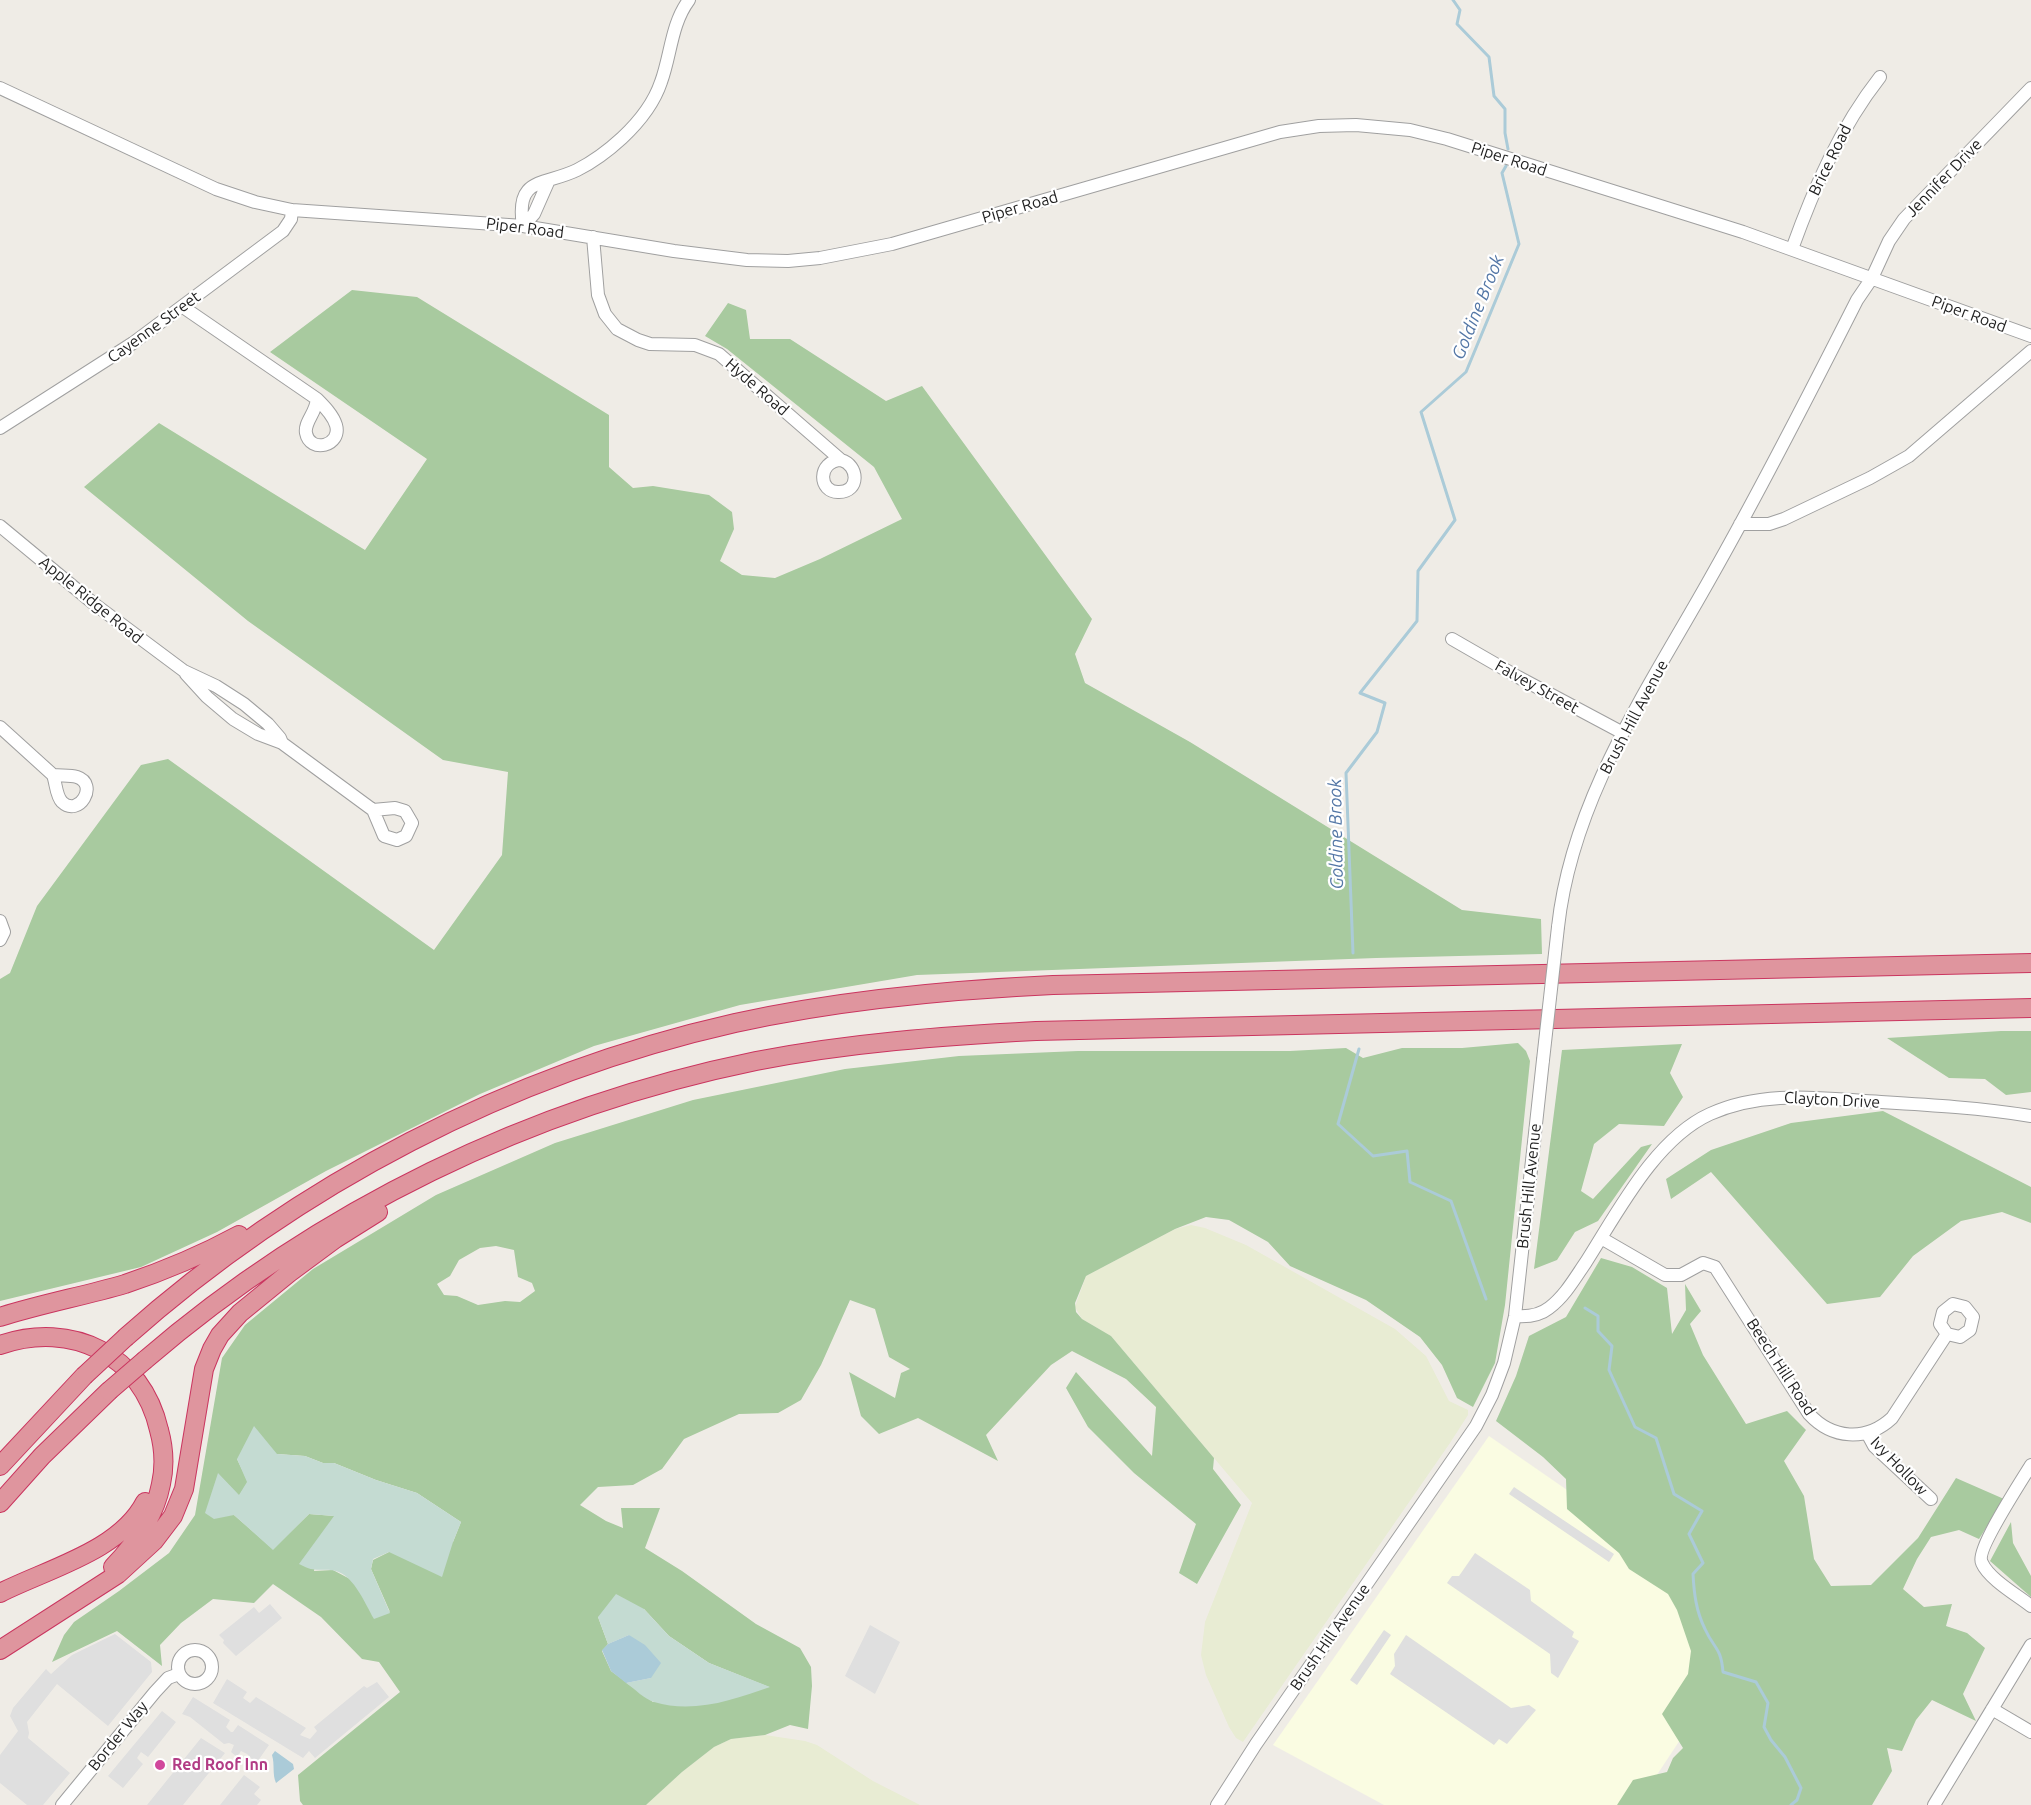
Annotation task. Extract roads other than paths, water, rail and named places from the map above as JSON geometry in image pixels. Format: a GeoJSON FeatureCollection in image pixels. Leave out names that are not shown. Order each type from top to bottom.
{"type":"FeatureCollection","features":[{"type":"Feature","properties":{"kind":"highway"},"geometry":{"type":"LineString","coordinates":[[0,1317],[123,1284],[173,1267],[228,1241],[464,1115],[596,1062],[735,1023],[863,1000],[981,989],[1089,984],[2031,963]]}},
{"type":"Feature","properties":{"kind":"highway"},"geometry":{"type":"LineString","coordinates":[[0,1503],[42,1456],[109,1391],[145,1360],[214,1304],[301,1244],[362,1208],[456,1160],[552,1119],[653,1086],[768,1059],[896,1040],[1001,1033],[2031,1008]]}},
{"type":"Feature","properties":{"kind":"highway"},"geometry":{"type":"LineString","coordinates":[[0,1650],[133,1562],[154,1541],[173,1516],[188,1471],[204,1369],[212,1349],[229,1323],[305,1260],[456,1160]]}},
{"type":"Feature","properties":{"kind":"highway"},"geometry":{"type":"LineString","coordinates":[[0,1466],[84,1376],[126,1337],[218,1262],[338,1181]]}},
{"type":"Feature","properties":{"kind":"highway"},"geometry":{"type":"LineString","coordinates":[[0,1346],[21,1339],[48,1337],[68,1339],[105,1352],[128,1369],[141,1386],[152,1407],[159,1430],[163,1453],[163,1476],[156,1503],[145,1525],[106,1574],[53,1616]]}},
{"type":"Feature","properties":{"kind":"highway"},"geometry":{"type":"LineString","coordinates":[[0,1593],[94,1550],[124,1530],[140,1512],[154,1483],[159,1459],[159,1430]]}},
{"type":"Feature","properties":{"kind":"street"},"geometry":{"type":"LineString","coordinates":[[523,226],[521,207],[524,197],[536,183],[575,171],[592,161],[620,140],[642,115],[660,87],[679,17],[689,0]]}},
{"type":"Feature","properties":{"kind":"street","name":"Brice Road"},"geometry":{"type":"LineString","coordinates":[[1792,249],[1829,159],[1855,112],[1880,77]]}},
{"type":"Feature","properties":{"kind":"street","name":"Piper Road"},"geometry":{"type":"LineString","coordinates":[[0,88],[216,189],[255,202],[292,210],[523,226],[674,251],[747,260],[788,261],[835,256],[900,242],[1280,132],[1319,126],[1356,125],[1401,129],[1447,139],[1792,249],[2031,336]]}},
{"type":"Feature","properties":{"kind":"street","name":"Jennifer Drive"},"geometry":{"type":"LineString","coordinates":[[1872,278],[1889,241],[1904,219],[2031,88]]}},
{"type":"Feature","properties":{"kind":"street","name":"Cayenne Street"},"geometry":{"type":"LineString","coordinates":[[0,428],[86,375],[183,307],[283,231],[291,219],[292,210]]}},
{"type":"Feature","properties":{"kind":"street","name":"Hyde Road"},"geometry":{"type":"LineString","coordinates":[[593,237],[598,294],[605,314],[617,329],[650,344],[695,345],[719,354],[842,460]]}},
{"type":"Feature","properties":{"kind":"street","name":"Brush Hill Avenue"},"geometry":{"type":"LineString","coordinates":[[1222,1803],[1476,1426],[1498,1379],[1515,1316],[1558,927],[1565,878],[1577,837],[1590,801],[1623,733],[1740,524],[1857,300],[1872,278]]}},
{"type":"Feature","properties":{"kind":"street"},"geometry":{"type":"LineString","coordinates":[[183,307],[317,399]]}},
{"type":"Feature","properties":{"kind":"street"},"geometry":{"type":"LineString","coordinates":[[1740,524],[1768,524],[1784,519],[1870,478],[1909,456],[2031,351]]}},
{"type":"Feature","properties":{"kind":"street","name":"Apple Ridge Road"},"geometry":{"type":"LineString","coordinates":[[0,526],[108,615],[184,671],[216,686],[244,704],[268,724],[282,743]]}},
{"type":"Feature","properties":{"kind":"street","name":"Falvey Street"},"geometry":{"type":"LineString","coordinates":[[1452,639],[1623,733]]}},
{"type":"Feature","properties":{"kind":"street","name":"Apple Ridge Road"},"geometry":{"type":"LineString","coordinates":[[184,671],[207,697],[233,719],[258,734],[282,743],[373,810]]}},
{"type":"Feature","properties":{"kind":"street"},"geometry":{"type":"LineString","coordinates":[[233,719],[244,704]]}},
{"type":"Feature","properties":{"kind":"street"},"geometry":{"type":"LineString","coordinates":[[0,727],[53,775]]}},
{"type":"Feature","properties":{"kind":"street"},"geometry":{"type":"LineString","coordinates":[[0,921],[4,932],[0,940]]}},
{"type":"Feature","properties":{"kind":"street","name":"Clayton Drive"},"geometry":{"type":"LineString","coordinates":[[1515,1316],[1540,1313],[1556,1302],[1571,1284],[1644,1174],[1673,1139],[1697,1121],[1738,1104],[1770,1098],[1815,1097],[1975,1109],[2031,1116]]}},
{"type":"Feature","properties":{"kind":"street","name":"Beech Hill Road"},"geometry":{"type":"LineString","coordinates":[[1601,1238],[1662,1274],[1678,1275],[1703,1263],[1713,1265],[1812,1417],[1822,1426],[1835,1432],[1852,1435],[1867,1433]]}},
{"type":"Feature","properties":{"kind":"street"},"geometry":{"type":"LineString","coordinates":[[1867,1433],[1880,1427],[1895,1415],[1947,1334]]}},
{"type":"Feature","properties":{"kind":"street","name":"Ivy Hollow"},"geometry":{"type":"LineString","coordinates":[[1867,1433],[1874,1446],[1931,1499]]}},
{"type":"Feature","properties":{"kind":"street"},"geometry":{"type":"LineString","coordinates":[[2029,1473],[1990,1534],[1981,1552],[1981,1563],[1995,1578],[2031,1606]]}},
{"type":"Feature","properties":{"kind":"street"},"geometry":{"type":"LineString","coordinates":[[1940,1803],[1992,1709],[2031,1645]]}},
{"type":"Feature","properties":{"kind":"street","name":"Border Way"},"geometry":{"type":"LineString","coordinates":[[62,1805],[155,1692],[168,1678],[179,1674]]}},
{"type":"Feature","properties":{"kind":"street"},"geometry":{"type":"LineString","coordinates":[[1992,1709],[2031,1732]]}},
{"type":"Feature","properties":{"kind":"water"},"geometry":{"type":"Polygon","coordinates":[[[629,1635],[645,1645],[661,1663],[651,1678],[626,1683],[611,1671],[602,1650],[608,1644],[629,1635]]]}},
{"type":"Feature","properties":{"kind":"water"},"geometry":{"type":"Polygon","coordinates":[[[275,1751],[293,1764],[294,1769],[276,1783],[272,1755],[275,1751]]]}},
{"type":"Feature","properties":{"kind":"waterway","name":"Goldine Brook"},"geometry":{"type":"LineString","coordinates":[[1453,0],[1460,10],[1457,24],[1489,57],[1494,96],[1505,109],[1508,149]]}},
{"type":"Feature","properties":{"kind":"waterway","name":"Goldine Brook"},"geometry":{"type":"LineString","coordinates":[[1353,953],[1346,773],[1377,732],[1385,703],[1360,693],[1417,621],[1418,571],[1455,520],[1421,412],[1466,372],[1519,244],[1502,173],[1506,166]]}},
{"type":"Feature","properties":{"kind":"waterway","name":"Goldine Brook"},"geometry":{"type":"LineString","coordinates":[[1359,1049],[1338,1124],[1373,1156],[1407,1151],[1410,1182],[1451,1201],[1486,1299]]}},
{"type":"Feature","properties":{"kind":"waterway","name":"Goldine Brook"},"geometry":{"type":"LineString","coordinates":[[1585,1308],[1598,1316],[1598,1331],[1612,1346],[1609,1370],[1635,1427],[1656,1438],[1674,1494],[1702,1511],[1689,1534],[1703,1563],[1693,1574],[1699,1615],[1708,1636],[1719,1653],[1723,1672],[1756,1682],[1768,1703],[1764,1727],[1785,1757],[1801,1788],[1797,1800],[1791,1805]]}},
{"type":"Feature","properties":{"kind":"place","name":"Red Roof Inn"},"geometry":{"type":"Point","coordinates":[160,1765]}}]}
